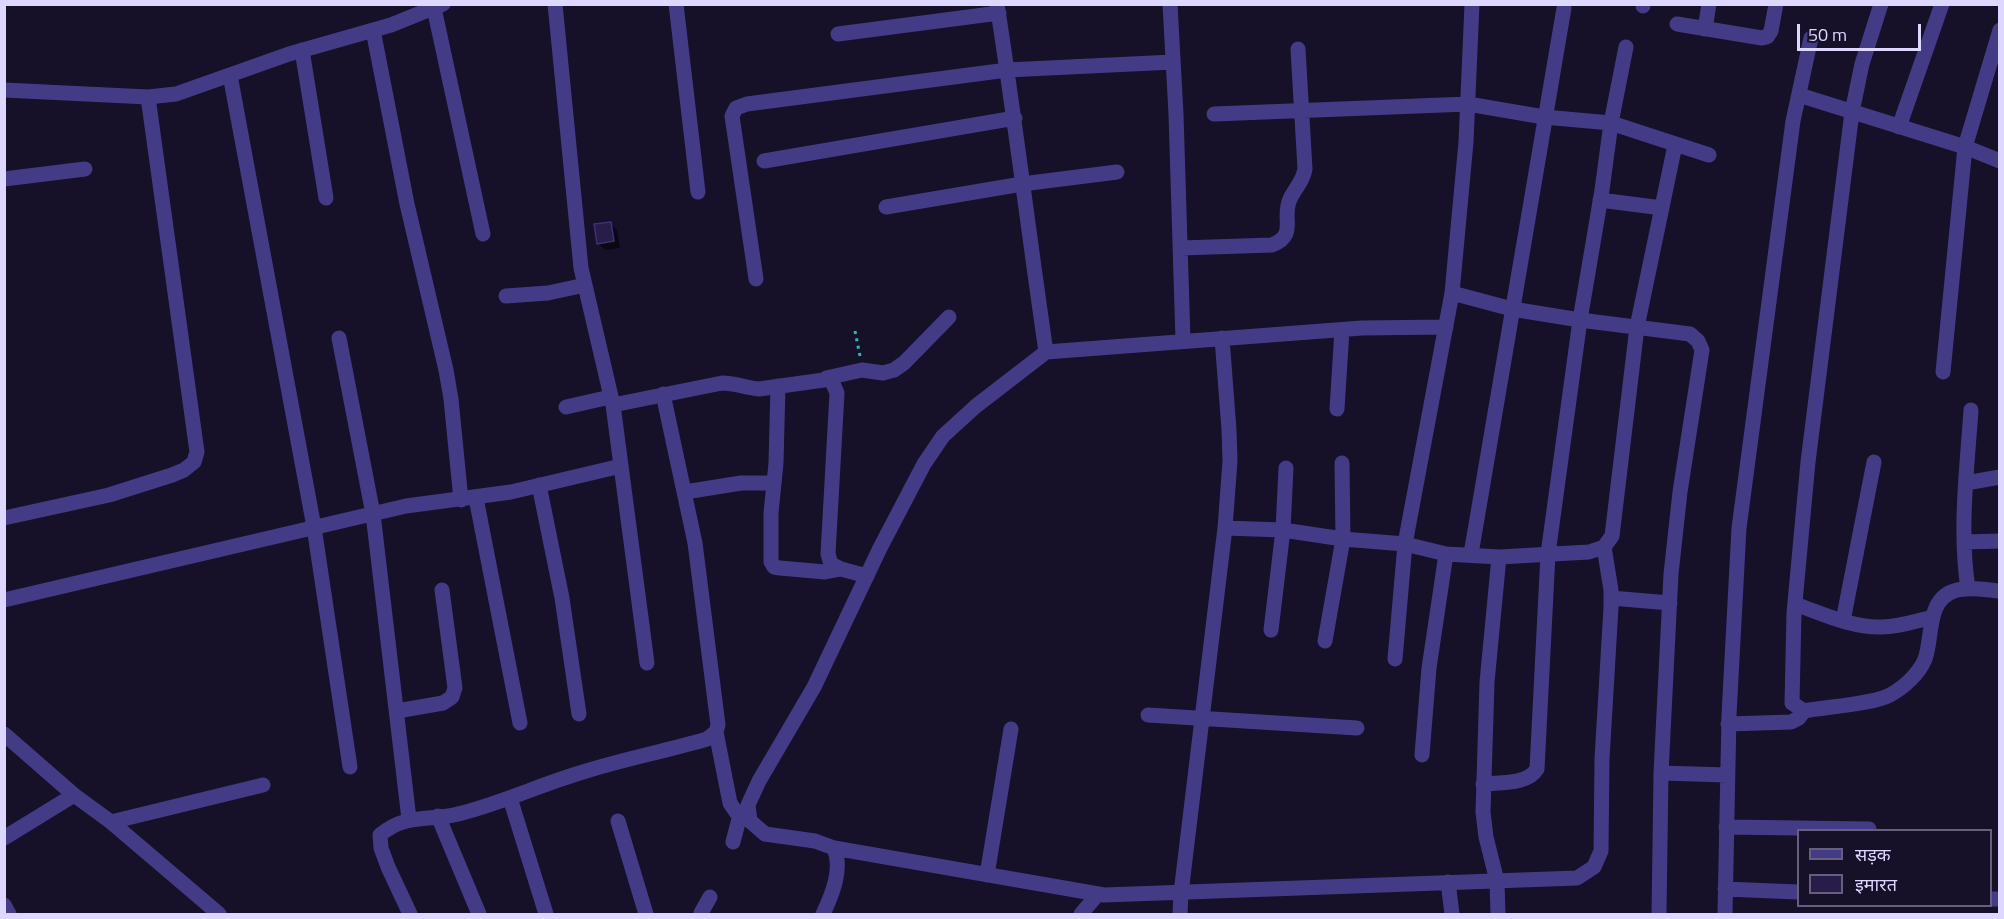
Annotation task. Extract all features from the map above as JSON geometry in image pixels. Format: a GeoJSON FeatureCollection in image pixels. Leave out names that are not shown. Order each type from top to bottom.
{"type":"FeatureCollection","features":[{"type":"Feature","properties":{"kind":"street"},"geometry":{"type":"LineString","coordinates":[[555,4],[574,209],[585,285],[612,401],[647,663]]}},
{"type":"Feature","properties":{"kind":"street"},"geometry":{"type":"LineString","coordinates":[[676,4],[698,192]]}},
{"type":"Feature","properties":{"kind":"street"},"geometry":{"type":"LineString","coordinates":[[1170,4],[1183,340]]}},
{"type":"Feature","properties":{"kind":"street"},"geometry":{"type":"LineString","coordinates":[[1395,658],[1405,544],[1452,293],[1468,104],[1472,4]]}},
{"type":"Feature","properties":{"kind":"street"},"geometry":{"type":"LineString","coordinates":[[1705,29],[1709,4]]}},
{"type":"Feature","properties":{"kind":"street"},"geometry":{"type":"LineString","coordinates":[[1677,24],[1767,37],[1772,31],[1776,4]]}},
{"type":"Feature","properties":{"kind":"street"},"geometry":{"type":"LineString","coordinates":[[1881,4],[1862,64],[1852,112],[1808,462],[1795,604],[1791,698],[1795,707],[1804,711],[1888,696],[1918,671],[1925,659],[1933,617],[1943,597],[1952,591],[1968,589],[2000,591]]}},
{"type":"Feature","properties":{"kind":"street"},"geometry":{"type":"LineString","coordinates":[[1899,127],[1942,4]]}},
{"type":"Feature","properties":{"kind":"street"},"geometry":{"type":"LineString","coordinates":[[4,90],[148,98],[176,94],[302,50],[374,30],[438,6],[483,234]]}},
{"type":"Feature","properties":{"kind":"street"},"geometry":{"type":"LineString","coordinates":[[1471,555],[1564,8]]}},
{"type":"Feature","properties":{"kind":"street"},"geometry":{"type":"LineString","coordinates":[[837,34],[998,9],[1046,352]]}},
{"type":"Feature","properties":{"kind":"street"},"geometry":{"type":"LineString","coordinates":[[374,30],[407,204],[446,370],[468,499],[520,723]]}},
{"type":"Feature","properties":{"kind":"street"},"geometry":{"type":"LineString","coordinates":[[1943,372],[1965,147],[2000,30]]}},
{"type":"Feature","properties":{"kind":"street"},"geometry":{"type":"LineString","coordinates":[[1725,915],[1728,724],[1739,528],[1792,121],[1811,38]]}},
{"type":"Feature","properties":{"kind":"street"},"geometry":{"type":"LineString","coordinates":[[1483,784],[1525,780],[1537,769],[1548,554],[1580,320],[1611,123],[1626,48]]}},
{"type":"Feature","properties":{"kind":"street"},"geometry":{"type":"LineString","coordinates":[[1180,248],[1272,245],[1282,241],[1287,233],[1290,200],[1303,180],[1305,170],[1298,49]]}},
{"type":"Feature","properties":{"kind":"street"},"geometry":{"type":"LineString","coordinates":[[302,50],[326,198]]}},
{"type":"Feature","properties":{"kind":"street"},"geometry":{"type":"LineString","coordinates":[[756,279],[732,116],[736,108],[747,104],[1007,70],[1173,62]]}},
{"type":"Feature","properties":{"kind":"street"},"geometry":{"type":"LineString","coordinates":[[230,75],[314,527],[350,767]]}},
{"type":"Feature","properties":{"kind":"street"},"geometry":{"type":"LineString","coordinates":[[1798,95],[2000,160]]}},
{"type":"Feature","properties":{"kind":"street"},"geometry":{"type":"LineString","coordinates":[[4,518],[109,495],[172,475],[184,470],[194,462],[197,452],[148,98]]}},
{"type":"Feature","properties":{"kind":"street"},"geometry":{"type":"LineString","coordinates":[[1214,114],[1468,104],[1544,117],[1611,123],[1709,155]]}},
{"type":"Feature","properties":{"kind":"street"},"geometry":{"type":"LineString","coordinates":[[764,161],[1015,118]]}},
{"type":"Feature","properties":{"kind":"street"},"geometry":{"type":"LineString","coordinates":[[1225,528],[1283,530],[1343,539],[1405,544],[1446,554],[1499,558],[1589,552],[1604,547],[1612,536],[1637,327],[1675,145]]}},
{"type":"Feature","properties":{"kind":"street"},"geometry":{"type":"LineString","coordinates":[[4,179],[85,169]]}},
{"type":"Feature","properties":{"kind":"street"},"geometry":{"type":"LineString","coordinates":[[886,207],[1022,184],[1117,172]]}},
{"type":"Feature","properties":{"kind":"street"},"geometry":{"type":"LineString","coordinates":[[1600,200],[1662,208]]}},
{"type":"Feature","properties":{"kind":"street"},"geometry":{"type":"LineString","coordinates":[[506,296],[548,293],[585,285]]}},
{"type":"Feature","properties":{"kind":"street"},"geometry":{"type":"LineString","coordinates":[[1452,293],[1512,309],[1690,334],[1698,341],[1702,350],[1680,492],[1670,603],[1661,772],[1659,915]]}},
{"type":"Feature","properties":{"kind":"street"},"geometry":{"type":"LineString","coordinates":[[566,407],[663,394],[722,383],[732,383],[749,389],[826,378],[862,370],[883,373],[894,370],[904,363],[949,317]]}},
{"type":"Feature","properties":{"kind":"street"},"geometry":{"type":"LineString","coordinates":[[733,842],[759,781],[814,687],[880,548],[924,464],[943,436],[976,406],[1046,352],[1183,340],[1402,326],[1446,327]]}},
{"type":"Feature","properties":{"kind":"street"},"geometry":{"type":"LineString","coordinates":[[1336,409],[1342,330]]}},
{"type":"Feature","properties":{"kind":"street"},"geometry":{"type":"LineString","coordinates":[[339,338],[373,514],[409,819]]}},
{"type":"Feature","properties":{"kind":"street"},"geometry":{"type":"LineString","coordinates":[[1180,915],[1180,893],[1225,528],[1230,461],[1222,338]]}},
{"type":"Feature","properties":{"kind":"street"},"geometry":{"type":"LineString","coordinates":[[826,378],[831,379],[837,393],[828,554],[831,564],[867,576]]}},
{"type":"Feature","properties":{"kind":"street"},"geometry":{"type":"LineString","coordinates":[[778,386],[771,513],[772,565],[780,568],[825,572],[841,569]]}},
{"type":"Feature","properties":{"kind":"street"},"geometry":{"type":"LineString","coordinates":[[663,394],[697,555],[718,725],[716,732],[730,803],[765,834],[815,841],[834,848],[1098,894],[1577,879],[1594,867],[1601,851],[1602,759],[1611,598],[1604,547]]}},
{"type":"Feature","properties":{"kind":"street"},"geometry":{"type":"LineString","coordinates":[[1968,589],[1964,542],[1971,410]]}},
{"type":"Feature","properties":{"kind":"street"},"geometry":{"type":"LineString","coordinates":[[1843,621],[1874,462]]}},
{"type":"Feature","properties":{"kind":"street"},"geometry":{"type":"LineString","coordinates":[[1325,640],[1343,539],[1342,463]]}},
{"type":"Feature","properties":{"kind":"street"},"geometry":{"type":"LineString","coordinates":[[4,600],[406,506],[468,499],[621,466]]}},
{"type":"Feature","properties":{"kind":"street"},"geometry":{"type":"LineString","coordinates":[[1271,630],[1283,530],[1286,468]]}},
{"type":"Feature","properties":{"kind":"street"},"geometry":{"type":"LineString","coordinates":[[1966,483],[2000,477]]}},
{"type":"Feature","properties":{"kind":"street"},"geometry":{"type":"LineString","coordinates":[[685,492],[741,483],[774,483]]}},
{"type":"Feature","properties":{"kind":"street"},"geometry":{"type":"LineString","coordinates":[[539,485],[561,598],[579,714]]}},
{"type":"Feature","properties":{"kind":"street"},"geometry":{"type":"LineString","coordinates":[[1964,542],[2000,541]]}},
{"type":"Feature","properties":{"kind":"street"},"geometry":{"type":"LineString","coordinates":[[1422,755],[1429,668],[1446,554]]}},
{"type":"Feature","properties":{"kind":"street"},"geometry":{"type":"LineString","coordinates":[[1498,915],[1497,881],[1486,837],[1483,812],[1483,784],[1486,682],[1499,558]]}},
{"type":"Feature","properties":{"kind":"street"},"geometry":{"type":"LineString","coordinates":[[397,711],[443,703],[452,698],[454,688],[442,590]]}},
{"type":"Feature","properties":{"kind":"street"},"geometry":{"type":"LineString","coordinates":[[1611,598],[1670,603]]}},
{"type":"Feature","properties":{"kind":"street"},"geometry":{"type":"LineString","coordinates":[[1795,604],[1843,621],[1865,626],[1905,625],[1933,617]]}},
{"type":"Feature","properties":{"kind":"street"},"geometry":{"type":"LineString","coordinates":[[1728,724],[1791,722],[1799,718],[1804,711]]}},
{"type":"Feature","properties":{"kind":"street"},"geometry":{"type":"LineString","coordinates":[[1148,715],[1357,728]]}},
{"type":"Feature","properties":{"kind":"street"},"geometry":{"type":"LineString","coordinates":[[987,875],[1011,729]]}},
{"type":"Feature","properties":{"kind":"street"},"geometry":{"type":"LineString","coordinates":[[410,915],[381,848],[380,835],[391,826],[409,819],[459,814],[576,774],[708,739],[716,732]]}},
{"type":"Feature","properties":{"kind":"street"},"geometry":{"type":"LineString","coordinates":[[4,734],[219,915]]}},
{"type":"Feature","properties":{"kind":"street"},"geometry":{"type":"LineString","coordinates":[[1661,772],[1728,775]]}},
{"type":"Feature","properties":{"kind":"street"},"geometry":{"type":"LineString","coordinates":[[111,822],[263,785]]}},
{"type":"Feature","properties":{"kind":"street"},"geometry":{"type":"LineString","coordinates":[[4,838],[74,795]]}},
{"type":"Feature","properties":{"kind":"street"},"geometry":{"type":"LineString","coordinates":[[510,798],[546,915]]}},
{"type":"Feature","properties":{"kind":"street"},"geometry":{"type":"LineString","coordinates":[[438,816],[479,915]]}},
{"type":"Feature","properties":{"kind":"street"},"geometry":{"type":"LineString","coordinates":[[618,821],[646,915]]}},
{"type":"Feature","properties":{"kind":"street"},"geometry":{"type":"LineString","coordinates":[[1726,827],[1869,829]]}},
{"type":"Feature","properties":{"kind":"street"},"geometry":{"type":"LineString","coordinates":[[823,915],[839,868],[834,848]]}},
{"type":"Feature","properties":{"kind":"street"},"geometry":{"type":"LineString","coordinates":[[1448,882],[1452,915]]}},
{"type":"Feature","properties":{"kind":"street"},"geometry":{"type":"LineString","coordinates":[[1725,889],[1797,892]]}},
{"type":"Feature","properties":{"kind":"street"},"geometry":{"type":"LineString","coordinates":[[1081,915],[1098,894]]}},
{"type":"Feature","properties":{"kind":"street"},"geometry":{"type":"LineString","coordinates":[[699,914],[711,897]]}},
{"type":"Feature","properties":{"kind":"street"},"geometry":{"type":"LineString","coordinates":[[4,905],[9,915]]}},
{"type":"Feature","properties":{"kind":"path"},"geometry":{"type":"LineString","coordinates":[[855,332],[862,370]]}},
{"type":"Feature","properties":{"kind":"building"},"geometry":{"type":"Polygon","coordinates":[[[611,222],[614,241],[597,244],[594,224],[611,222]]]}}]}
